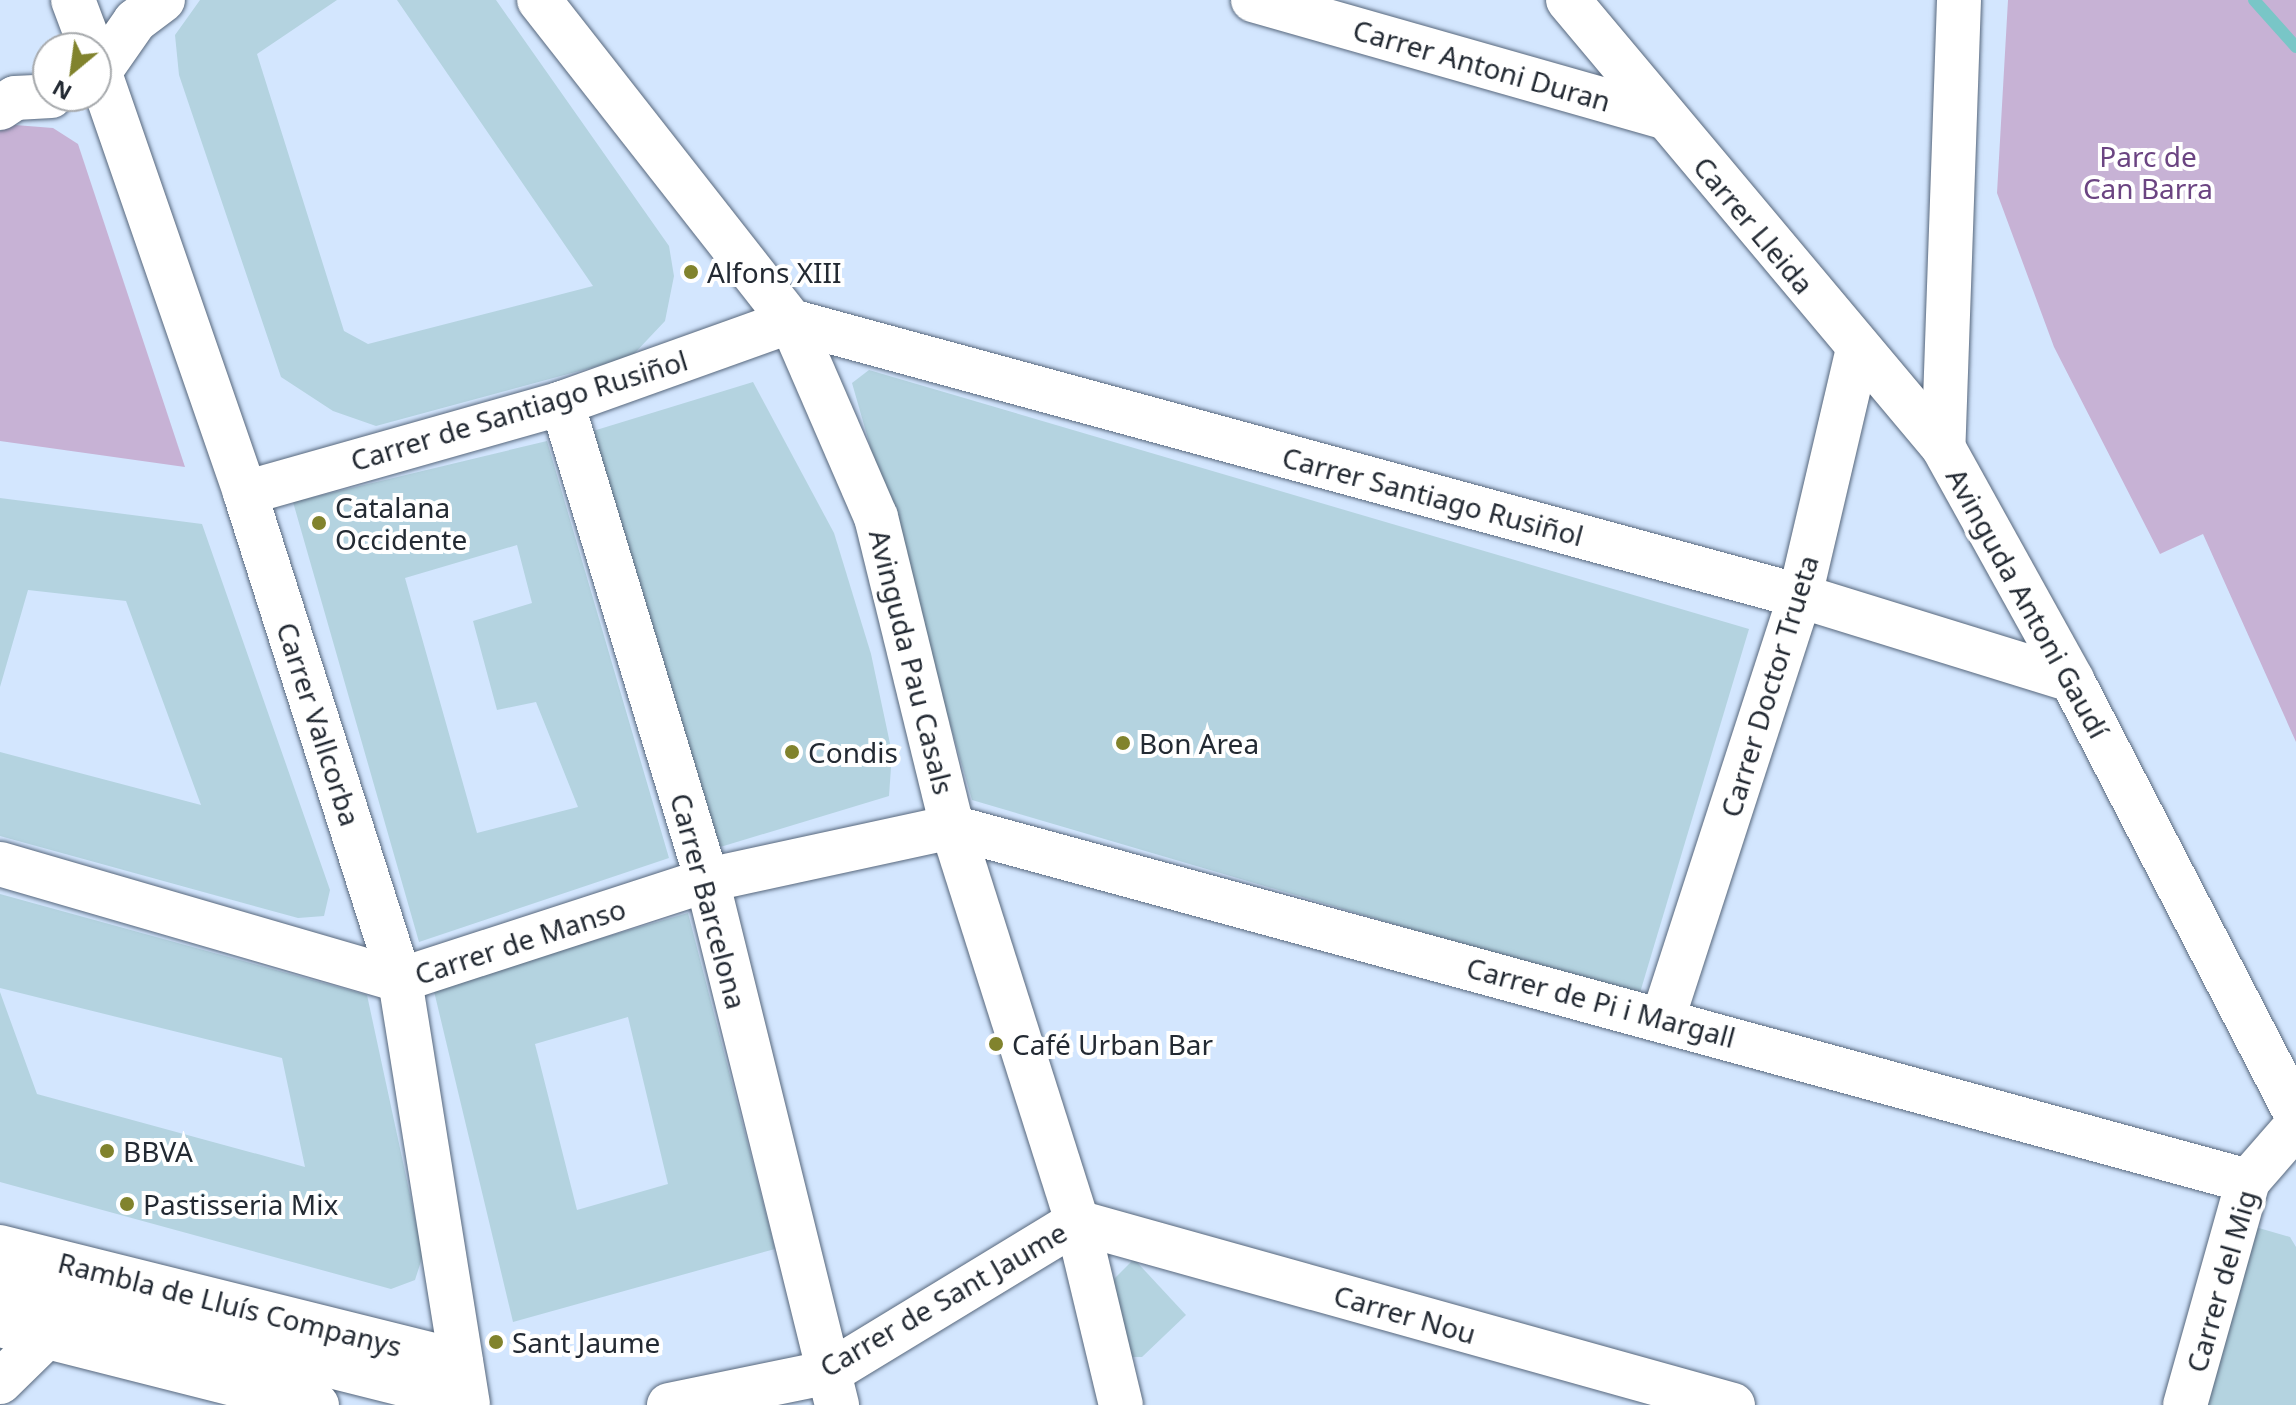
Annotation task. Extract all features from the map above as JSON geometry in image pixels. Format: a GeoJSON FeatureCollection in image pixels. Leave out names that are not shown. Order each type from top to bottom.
{"type":"FeatureCollection","features":[{"type":"Feature","properties":{"kind":"street","name":"Carrer Vallcorba"},"geometry":{"type":"LineString","coordinates":[[73,0],[84,32]]}},
{"type":"Feature","properties":{"kind":"street"},"geometry":{"type":"LineString","coordinates":[[112,47],[135,21],[163,0]]}},
{"type":"Feature","properties":{"kind":"street","name":"Avinguda Pau Casals"},"geometry":{"type":"LineString","coordinates":[[539,0],[791,321],[876,517],[952,827],[1077,1222],[1121,1405]]}},
{"type":"Feature","properties":{"kind":"street","name":"Carrer Antoni Duran"},"geometry":{"type":"LineString","coordinates":[[1253,0],[1664,117]]}},
{"type":"Feature","properties":{"kind":"street","name":"Carrer Lleida"},"geometry":{"type":"LineString","coordinates":[[1568,0],[1943,447]]}},
{"type":"Feature","properties":{"kind":"street","name":"Avinguda Antoni Gaudí"},"geometry":{"type":"LineString","coordinates":[[1959,0],[1943,447],[2072,680],[2296,1114]]}},
{"type":"Feature","properties":{"kind":"street"},"geometry":{"type":"LineString","coordinates":[[0,108],[15,98],[32,97]]}},
{"type":"Feature","properties":{"kind":"street","name":"Carrer Vallcorba"},"geometry":{"type":"LineString","coordinates":[[112,111],[245,493],[400,980],[465,1389]]}},
{"type":"Feature","properties":{"kind":"street","name":"Carrer de Santiago Rusiñol"},"geometry":{"type":"LineString","coordinates":[[245,493],[562,403],[791,321]]}},
{"type":"Feature","properties":{"kind":"street","name":"Carrer Santiago Rusiñol"},"geometry":{"type":"LineString","coordinates":[[791,321],[1800,596],[2072,680]]}},
{"type":"Feature","properties":{"kind":"street","name":"Carrer Doctor Trueta"},"geometry":{"type":"LineString","coordinates":[[1663,1018],[1800,596],[1858,349]]}},
{"type":"Feature","properties":{"kind":"street","name":"Carrer Barcelona"},"geometry":{"type":"LineString","coordinates":[[562,403],[707,880],[834,1388]]}},
{"type":"Feature","properties":{"kind":"street","name":"Carrer de Manso"},"geometry":{"type":"LineString","coordinates":[[0,864],[400,980],[707,880],[952,827]]}},
{"type":"Feature","properties":{"kind":"street","name":"Carrer de Pi i Margall"},"geometry":{"type":"LineString","coordinates":[[952,827],[1663,1018],[2248,1181]]}},
{"type":"Feature","properties":{"kind":"street","name":"Carrer del Mig"},"geometry":{"type":"LineString","coordinates":[[2185,1405],[2248,1181],[2296,1126]]}},
{"type":"Feature","properties":{"kind":"street","name":"Carrer de Sant Jaume"},"geometry":{"type":"LineString","coordinates":[[669,1405],[834,1388],[1077,1222]]}},
{"type":"Feature","properties":{"kind":"street","name":"Carrer Nou"},"geometry":{"type":"LineString","coordinates":[[1077,1222],[1733,1405]]}},
{"type":"Feature","properties":{"kind":"street","name":"Rambla de Lluís Companys"},"geometry":{"type":"LineString","coordinates":[[0,1247],[465,1389]]}},
{"type":"Feature","properties":{"kind":"street"},"geometry":{"type":"LineString","coordinates":[[0,1283],[465,1389]]}},
{"type":"Feature","properties":{"kind":"street"},"geometry":{"type":"LineString","coordinates":[[0,1325],[317,1405]]}},
{"type":"Feature","properties":{"kind":"street"},"geometry":{"type":"LineString","coordinates":[[0,1382],[46,1337]]}},
{"type":"Feature","properties":{"kind":"green space","name":"Parc de Can Barra"},"geometry":{"type":"Polygon","coordinates":[[[2008,0],[2296,0],[2296,742],[2203,534],[2160,554],[2054,347],[1997,193],[2008,0]]]}},
{"type":"Feature","properties":{"kind":"green space"},"geometry":{"type":"Polygon","coordinates":[[[15,125],[53,128],[78,144],[185,467],[0,441],[0,131],[15,125]]]}},
{"type":"Feature","properties":{"kind":"building"},"geometry":{"type":"Polygon","coordinates":[[[200,0],[337,0],[257,54],[344,331],[368,344],[593,286],[397,0],[496,0],[669,246],[674,276],[665,321],[631,357],[376,426],[333,411],[281,377],[179,75],[175,35],[200,0]]]}},
{"type":"Feature","properties":{"kind":"building"},"geometry":{"type":"Polygon","coordinates":[[[869,370],[1749,629],[1639,996],[972,800],[852,383],[869,370]]]}},
{"type":"Feature","properties":{"kind":"building"},"geometry":{"type":"Polygon","coordinates":[[[753,382],[834,533],[871,654],[892,753],[889,796],[717,848],[593,431],[753,382]]]}},
{"type":"Feature","properties":{"kind":"building"},"geometry":{"type":"Polygon","coordinates":[[[547,441],[669,858],[419,942],[293,502],[547,441]],[[517,545],[405,578],[477,833],[578,807],[536,702],[497,710],[473,621],[532,603],[517,545]]]}},
{"type":"Feature","properties":{"kind":"building"},"geometry":{"type":"Polygon","coordinates":[[[0,498],[202,524],[330,890],[324,916],[298,918],[0,836],[0,752],[201,805],[126,601],[28,590],[0,687],[0,498]]]}},
{"type":"Feature","properties":{"kind":"building"},"geometry":{"type":"Polygon","coordinates":[[[0,894],[367,995],[423,1255],[415,1280],[391,1289],[0,1182],[0,992],[37,1094],[305,1167],[282,1058],[0,988],[0,894]]]}},
{"type":"Feature","properties":{"kind":"building"},"geometry":{"type":"Polygon","coordinates":[[[688,913],[775,1249],[513,1322],[433,987],[688,913]],[[628,1017],[535,1044],[577,1210],[668,1184],[628,1017]]]}},
{"type":"Feature","properties":{"kind":"building"},"geometry":{"type":"Polygon","coordinates":[[[2252,1226],[2290,1237],[2296,1247],[2296,1405],[2200,1405],[2252,1226]]]}},
{"type":"Feature","properties":{"kind":"building"},"geometry":{"type":"Polygon","coordinates":[[[1134,1259],[1186,1315],[1142,1357],[1130,1357],[1109,1284],[1134,1259]]]}},
{"type":"Feature","properties":{"kind":"waterway"},"geometry":{"type":"LineString","coordinates":[[2254,0],[2296,47]]}},
{"type":"Feature","properties":{"kind":"place","name":"Alfons XIII"},"geometry":{"type":"Point","coordinates":[691,272]}},
{"type":"Feature","properties":{"kind":"place","name":"Catalana Occidente"},"geometry":{"type":"Point","coordinates":[319,523]}},
{"type":"Feature","properties":{"kind":"place","name":"Bon Area"},"geometry":{"type":"Point","coordinates":[1123,743]}},
{"type":"Feature","properties":{"kind":"place","name":"Condis"},"geometry":{"type":"Point","coordinates":[792,752]}},
{"type":"Feature","properties":{"kind":"place","name":"Café Urban Bar"},"geometry":{"type":"Point","coordinates":[996,1044]}},
{"type":"Feature","properties":{"kind":"place","name":"BBVA"},"geometry":{"type":"Point","coordinates":[107,1151]}},
{"type":"Feature","properties":{"kind":"place","name":"Pastisseria Mix"},"geometry":{"type":"Point","coordinates":[127,1204]}},
{"type":"Feature","properties":{"kind":"place","name":"Sant Jaume"},"geometry":{"type":"Point","coordinates":[496,1342]}}]}
